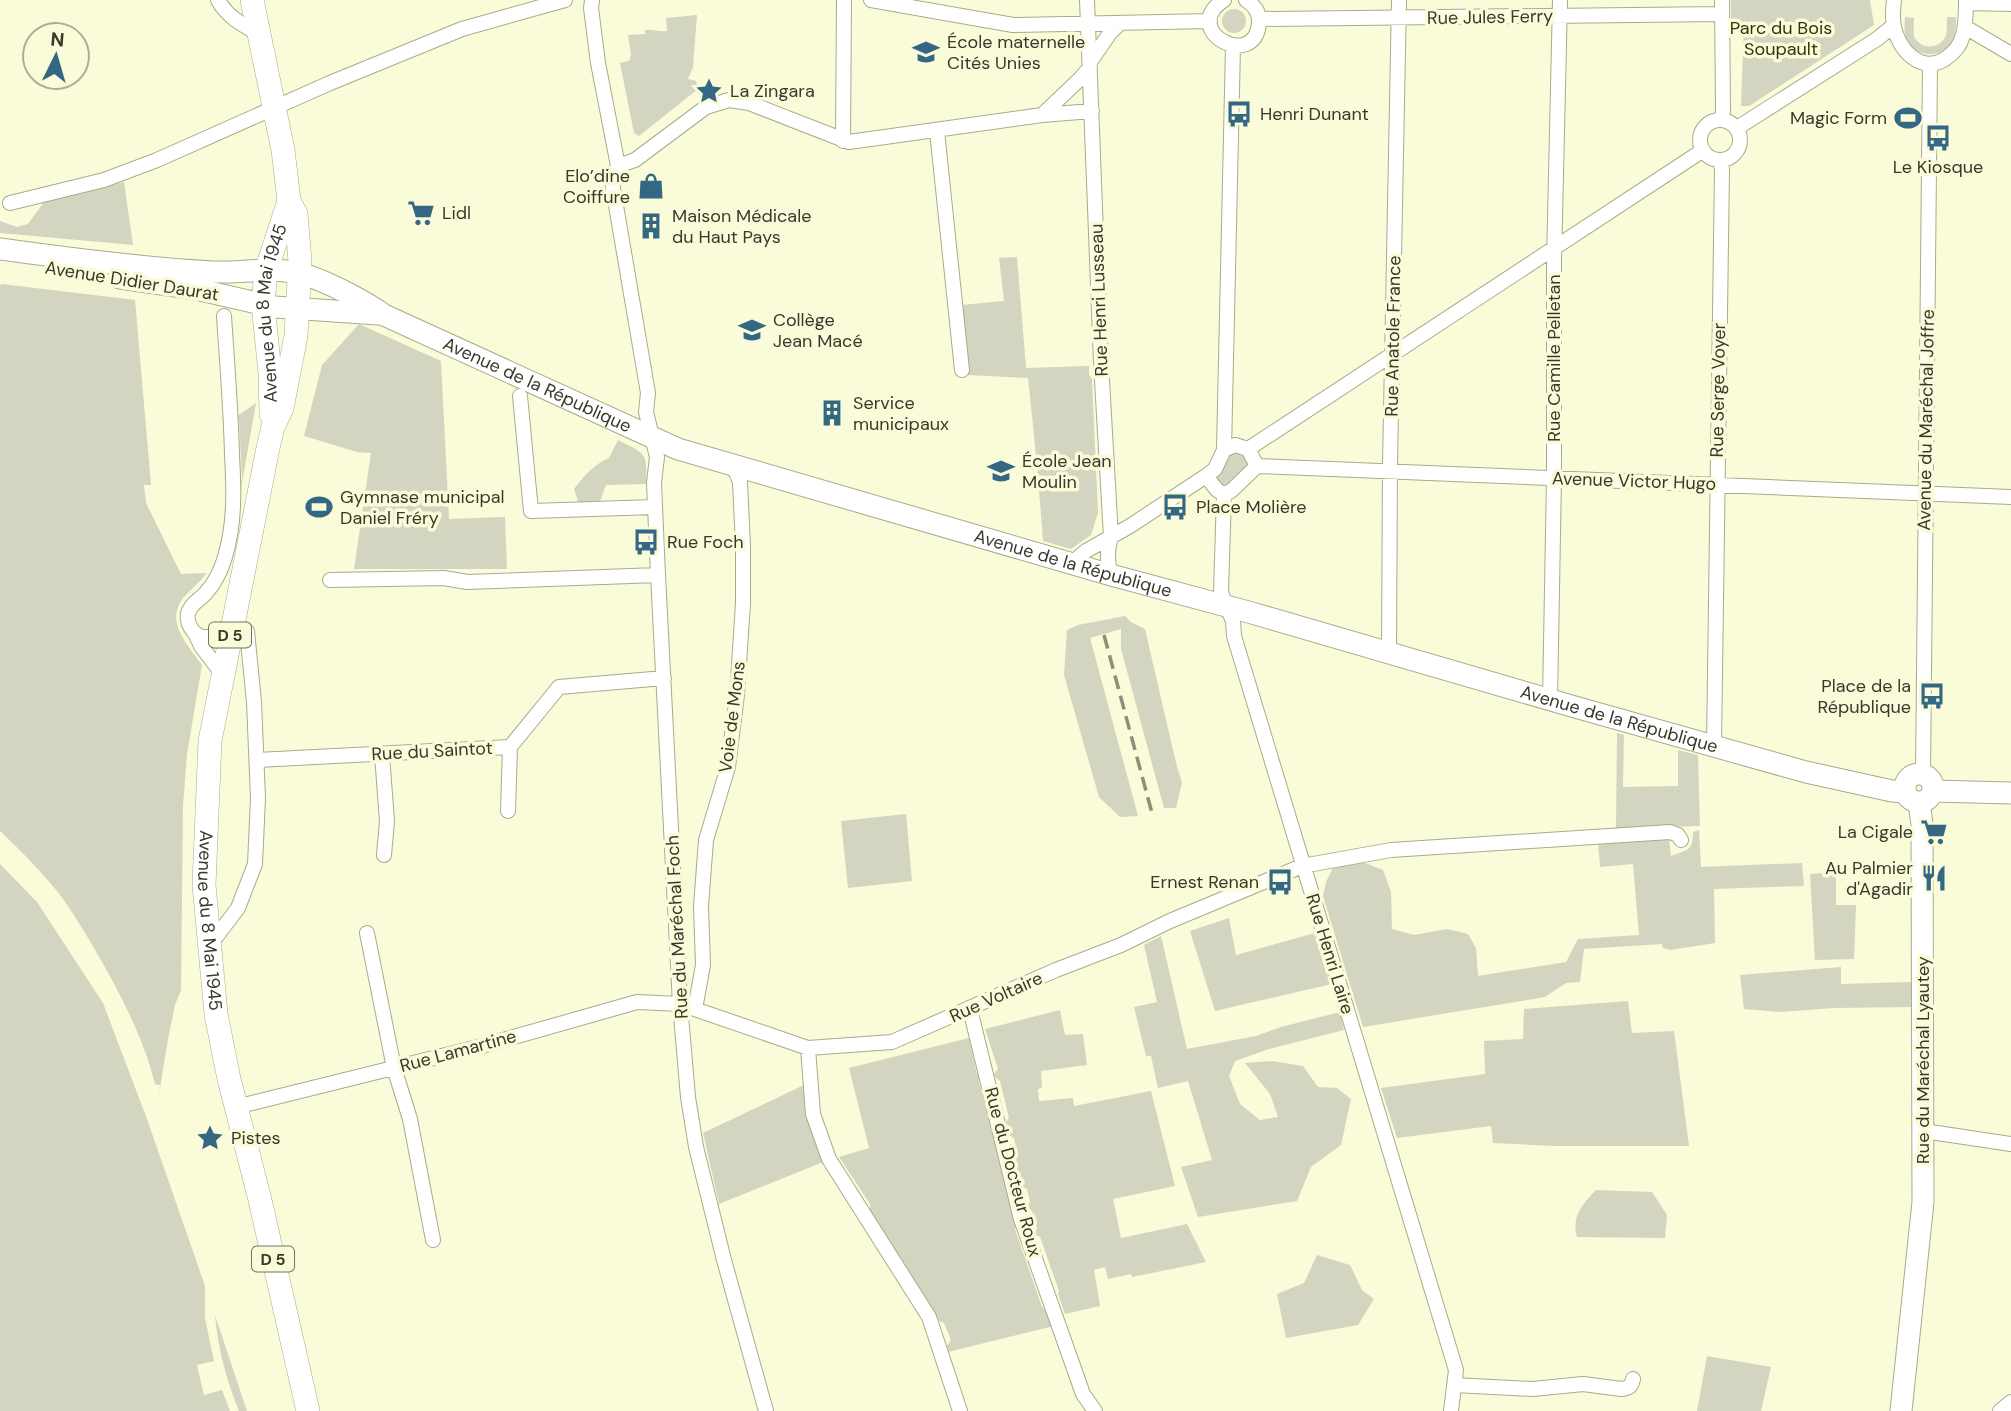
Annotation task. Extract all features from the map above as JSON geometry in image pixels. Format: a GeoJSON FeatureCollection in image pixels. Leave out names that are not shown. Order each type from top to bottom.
{"type":"FeatureCollection","features":[{"type":"Feature","properties":{"kind":"main road","name":"D 5"},"geometry":{"type":"LineString","coordinates":[[252,0],[259,34]]}},
{"type":"Feature","properties":{"kind":"main road","name":"Avenue du 8 Mai 1945"},"geometry":{"type":"LineString","coordinates":[[259,34],[283,150],[289,201],[296,214],[300,273],[296,334],[282,408],[273,426]]}},
{"type":"Feature","properties":{"kind":"main road","name":"Avenue du 8 Mai 1945"},"geometry":{"type":"LineString","coordinates":[[289,201],[265,271],[264,304],[273,426],[210,741],[204,885],[216,1014],[308,1411]]}},
{"type":"Feature","properties":{"kind":"main road","name":"Avenue Didier Daurat"},"geometry":{"type":"LineString","coordinates":[[0,249],[124,265],[215,272],[265,271]]}},
{"type":"Feature","properties":{"kind":"main road","name":"Avenue Didier Daurat"},"geometry":{"type":"LineString","coordinates":[[0,261],[196,289],[264,304],[384,315]]}},
{"type":"Feature","properties":{"kind":"main road","name":"Avenue de la République"},"geometry":{"type":"LineString","coordinates":[[265,271],[300,273],[370,305],[384,315],[678,449],[1806,772],[1892,791],[2011,793]]}},
{"type":"Feature","properties":{"kind":"main road","name":"Rue du Maréchal Lyautey"},"geometry":{"type":"LineString","coordinates":[[1900,1411],[1923,1202],[1920,790]]}},
{"type":"Feature","properties":{"kind":"street"},"geometry":{"type":"LineString","coordinates":[[218,0],[236,21],[259,34]]}},
{"type":"Feature","properties":{"kind":"street"},"geometry":{"type":"LineString","coordinates":[[10,203],[115,176],[462,29],[565,0]]}},
{"type":"Feature","properties":{"kind":"street","name":"Rue du Maréchal Foch"},"geometry":{"type":"LineString","coordinates":[[592,0],[598,63],[618,166],[613,178],[613,188],[648,393],[646,412],[657,457],[654,474],[658,575],[680,1004],[688,1097],[696,1147],[766,1411]]}},
{"type":"Feature","properties":{"kind":"street"},"geometry":{"type":"LineString","coordinates":[[843,141],[844,0]]}},
{"type":"Feature","properties":{"kind":"street"},"geometry":{"type":"LineString","coordinates":[[871,0],[1013,25],[1210,21]]}},
{"type":"Feature","properties":{"kind":"street","name":"Rue Henri Lusseau"},"geometry":{"type":"LineString","coordinates":[[1087,0],[1101,363],[1111,537],[1107,558],[1111,575]]}},
{"type":"Feature","properties":{"kind":"street"},"geometry":{"type":"LineString","coordinates":[[1224,0],[1216,6],[1210,21],[1219,40],[1233,46],[1247,43],[1259,26],[1254,6],[1246,0]]}},
{"type":"Feature","properties":{"kind":"street","name":"Rue Anatole France"},"geometry":{"type":"LineString","coordinates":[[1389,654],[1399,0]]}},
{"type":"Feature","properties":{"kind":"street","name":"Rue Camille Pelletan"},"geometry":{"type":"LineString","coordinates":[[1550,700],[1554,247],[1560,0]]}},
{"type":"Feature","properties":{"kind":"street"},"geometry":{"type":"LineString","coordinates":[[1894,0],[1894,26],[1898,41],[1907,54],[1930,65],[1944,60],[1962,40],[1966,2],[2011,4]]}},
{"type":"Feature","properties":{"kind":"street"},"geometry":{"type":"LineString","coordinates":[[1722,7],[1722,119]]}},
{"type":"Feature","properties":{"kind":"street","name":"Rue Jules Ferry"},"geometry":{"type":"LineString","coordinates":[[1259,19],[1560,17],[1722,7]]}},
{"type":"Feature","properties":{"kind":"street"},"geometry":{"type":"LineString","coordinates":[[1042,115],[1081,78],[1110,33],[1120,23]]}},
{"type":"Feature","properties":{"kind":"street"},"geometry":{"type":"LineString","coordinates":[[1737,128],[1894,26]]}},
{"type":"Feature","properties":{"kind":"street"},"geometry":{"type":"LineString","coordinates":[[1965,27],[2011,54]]}},
{"type":"Feature","properties":{"kind":"street"},"geometry":{"type":"LineString","coordinates":[[1072,563],[1086,551],[1206,476],[1215,469],[1224,450],[1233,46]]}},
{"type":"Feature","properties":{"kind":"street","name":"Avenue du Maréchal Joffre"},"geometry":{"type":"LineString","coordinates":[[1920,790],[1930,65]]}},
{"type":"Feature","properties":{"kind":"street"},"geometry":{"type":"LineString","coordinates":[[618,166],[635,160],[706,107],[729,100],[749,103],[843,141],[1092,111]]}},
{"type":"Feature","properties":{"kind":"street"},"geometry":{"type":"LineString","coordinates":[[1722,119],[1737,128],[1741,138],[1738,149],[1731,157],[1720,160],[1710,158],[1702,151],[1699,140],[1702,129],[1710,121],[1722,119]]}},
{"type":"Feature","properties":{"kind":"street"},"geometry":{"type":"LineString","coordinates":[[937,131],[961,370]]}},
{"type":"Feature","properties":{"kind":"street"},"geometry":{"type":"LineString","coordinates":[[1248,449],[1702,151]]}},
{"type":"Feature","properties":{"kind":"street","name":"Rue Serge Voyer"},"geometry":{"type":"LineString","coordinates":[[1714,746],[1720,160]]}},
{"type":"Feature","properties":{"kind":"street"},"geometry":{"type":"LineString","coordinates":[[223,675],[201,646],[191,628],[188,615],[190,608],[218,577],[226,556],[235,501],[224,316]]}},
{"type":"Feature","properties":{"kind":"street"},"geometry":{"type":"LineString","coordinates":[[520,396],[531,511],[655,507]]}},
{"type":"Feature","properties":{"kind":"street"},"geometry":{"type":"LineString","coordinates":[[1206,476],[1217,490],[1224,494],[1231,491],[1257,466],[1248,449],[1235,445],[1224,450]]}},
{"type":"Feature","properties":{"kind":"street","name":"Voie de Mons"},"geometry":{"type":"LineString","coordinates":[[695,1009],[704,965],[701,906],[706,840],[728,767],[737,695],[743,603],[743,546],[740,482],[733,465]]}},
{"type":"Feature","properties":{"kind":"street","name":"Avenue Victor Hugo"},"geometry":{"type":"LineString","coordinates":[[1257,466],[2011,497]]}},
{"type":"Feature","properties":{"kind":"street","name":"Rue Henri Laire"},"geometry":{"type":"LineString","coordinates":[[1224,494],[1221,587],[1302,866],[1456,1370],[1451,1411]]}},
{"type":"Feature","properties":{"kind":"street"},"geometry":{"type":"LineString","coordinates":[[330,580],[444,578],[467,582],[658,575]]}},
{"type":"Feature","properties":{"kind":"street"},"geometry":{"type":"LineString","coordinates":[[195,633],[203,638],[211,636],[233,622],[247,631],[257,760],[254,864],[238,908],[209,945]]}},
{"type":"Feature","properties":{"kind":"street","name":"Rue du Saintot"},"geometry":{"type":"LineString","coordinates":[[257,760],[510,747],[559,687],[664,678]]}},
{"type":"Feature","properties":{"kind":"street"},"geometry":{"type":"LineString","coordinates":[[508,811],[510,747]]}},
{"type":"Feature","properties":{"kind":"street"},"geometry":{"type":"LineString","coordinates":[[382,755],[387,821],[384,855]]}},
{"type":"Feature","properties":{"kind":"street","name":"Rue Voltaire"},"geometry":{"type":"LineString","coordinates":[[680,1004],[808,1048],[892,1042],[1302,866],[1391,850],[1670,832],[1678,835],[1681,840]]}},
{"type":"Feature","properties":{"kind":"street"},"geometry":{"type":"LineString","coordinates":[[367,933],[394,1068],[410,1119],[433,1240]]}},
{"type":"Feature","properties":{"kind":"street","name":"Rue Lamartine"},"geometry":{"type":"LineString","coordinates":[[236,1107],[482,1046],[629,1003],[680,1004]]}},
{"type":"Feature","properties":{"kind":"street","name":"Rue du Docteur Roux"},"geometry":{"type":"LineString","coordinates":[[970,1009],[1021,1219],[1083,1394],[1095,1411]]}},
{"type":"Feature","properties":{"kind":"street"},"geometry":{"type":"LineString","coordinates":[[808,1048],[813,1114],[828,1159],[929,1317],[960,1411]]}},
{"type":"Feature","properties":{"kind":"street"},"geometry":{"type":"LineString","coordinates":[[1924,1131],[2011,1144]]}},
{"type":"Feature","properties":{"kind":"street"},"geometry":{"type":"LineString","coordinates":[[1454,1385],[1533,1389],[1583,1384],[1621,1389],[1632,1386],[1633,1379]]}},
{"type":"Feature","properties":{"kind":"street"},"geometry":{"type":"LineString","coordinates":[[2000,1411],[2011,1402]]}},
{"type":"Feature","properties":{"kind":"green space","name":"Parc du Bois Soupault"},"geometry":{"type":"Polygon","coordinates":[[[1731,0],[1870,0],[1874,25],[1749,106],[1741,106],[1744,24],[1731,20],[1731,0]]]}},
{"type":"Feature","properties":{"kind":"green space"},"geometry":{"type":"Polygon","coordinates":[[[1234,9],[1243,12],[1246,21],[1243,30],[1234,33],[1225,30],[1222,21],[1225,12],[1234,9]]]}},
{"type":"Feature","properties":{"kind":"green space"},"geometry":{"type":"Polygon","coordinates":[[[697,15],[693,67],[688,79],[696,81],[698,89],[639,136],[634,133],[620,63],[629,61],[631,55],[628,35],[645,34],[645,30],[667,31],[666,18],[697,15]]]}},
{"type":"Feature","properties":{"kind":"green space"},"geometry":{"type":"Polygon","coordinates":[[[1905,17],[1914,18],[1914,36],[1920,44],[1935,46],[1943,40],[1946,33],[1947,17],[1956,17],[1953,40],[1943,51],[1937,53],[1917,51],[1906,37],[1905,17]]]}},
{"type":"Feature","properties":{"kind":"green space"},"geometry":{"type":"Polygon","coordinates":[[[124,182],[133,245],[0,233],[0,221],[17,227],[28,224],[44,202],[124,182]]]}},
{"type":"Feature","properties":{"kind":"green space"},"geometry":{"type":"Polygon","coordinates":[[[1017,257],[1026,368],[1089,366],[1092,379],[1098,513],[1091,535],[1071,549],[1043,541],[1028,378],[968,375],[961,305],[1004,301],[999,258],[1017,257]]]}},
{"type":"Feature","properties":{"kind":"green space"},"geometry":{"type":"Polygon","coordinates":[[[2,284],[135,300],[151,485],[144,485],[146,503],[181,574],[207,573],[184,597],[176,615],[184,641],[202,665],[187,754],[183,806],[181,990],[175,1005],[159,1094],[160,1085],[155,1084],[129,1014],[69,907],[27,857],[0,831],[2,284]]]}},
{"type":"Feature","properties":{"kind":"green space"},"geometry":{"type":"Polygon","coordinates":[[[359,324],[441,361],[449,519],[505,517],[507,569],[354,569],[371,453],[357,452],[304,436],[322,365],[359,324]]]}},
{"type":"Feature","properties":{"kind":"green space"},"geometry":{"type":"Polygon","coordinates":[[[256,403],[240,494],[239,483],[242,480],[239,419],[236,417],[256,403]]]}},
{"type":"Feature","properties":{"kind":"green space"},"geometry":{"type":"Polygon","coordinates":[[[618,440],[643,456],[646,484],[606,485],[599,504],[579,504],[574,489],[594,467],[609,458],[618,440]]]}},
{"type":"Feature","properties":{"kind":"green space"},"geometry":{"type":"Polygon","coordinates":[[[1239,451],[1248,461],[1248,468],[1226,488],[1217,483],[1217,479],[1229,453],[1239,451]]]}},
{"type":"Feature","properties":{"kind":"green space"},"geometry":{"type":"Polygon","coordinates":[[[1125,616],[1145,629],[1182,782],[1176,808],[1164,808],[1121,649],[1121,629],[1090,638],[1138,816],[1120,817],[1099,797],[1064,675],[1067,630],[1078,625],[1125,616]]]}},
{"type":"Feature","properties":{"kind":"green space"},"geometry":{"type":"Polygon","coordinates":[[[1617,733],[1624,735],[1623,787],[1678,786],[1678,750],[1698,755],[1700,826],[1616,829],[1617,733]]]}},
{"type":"Feature","properties":{"kind":"green space"},"geometry":{"type":"Polygon","coordinates":[[[906,814],[912,881],[848,888],[841,821],[906,814]]]}},
{"type":"Feature","properties":{"kind":"green space"},"geometry":{"type":"Polygon","coordinates":[[[1699,830],[1701,867],[1802,863],[1804,886],[1714,889],[1715,943],[1670,950],[1663,948],[1662,944],[1584,949],[1580,982],[1566,983],[1545,997],[1363,1027],[1323,896],[1326,882],[1335,864],[1365,863],[1383,870],[1391,892],[1392,929],[1414,935],[1447,929],[1468,934],[1476,948],[1478,976],[1566,962],[1578,939],[1639,935],[1633,864],[1600,867],[1598,841],[1669,838],[1671,856],[1688,849],[1692,843],[1693,832],[1699,830]]]}},
{"type":"Feature","properties":{"kind":"green space"},"geometry":{"type":"Polygon","coordinates":[[[0,864],[37,902],[103,1003],[205,1286],[205,1318],[214,1361],[197,1365],[204,1395],[222,1390],[230,1411],[0,1411],[0,864]]]}},
{"type":"Feature","properties":{"kind":"green space"},"geometry":{"type":"Polygon","coordinates":[[[1836,872],[1836,905],[1856,905],[1854,959],[1815,960],[1810,874],[1836,872]]]}},
{"type":"Feature","properties":{"kind":"green space"},"geometry":{"type":"Polygon","coordinates":[[[1229,918],[1236,955],[1315,933],[1332,984],[1215,1011],[1190,931],[1229,918]]]}},
{"type":"Feature","properties":{"kind":"green space"},"geometry":{"type":"Polygon","coordinates":[[[1161,936],[1187,1049],[1256,1036],[1340,1012],[1344,1030],[1269,1049],[1235,1061],[1229,1076],[1240,1104],[1260,1120],[1278,1117],[1270,1094],[1245,1063],[1273,1061],[1303,1066],[1318,1087],[1337,1088],[1351,1099],[1341,1145],[1311,1167],[1297,1201],[1198,1217],[1181,1167],[1212,1160],[1188,1081],[1158,1088],[1151,1056],[1146,1056],[1134,1007],[1157,1002],[1144,945],[1161,936]]]}},
{"type":"Feature","properties":{"kind":"green space"},"geometry":{"type":"Polygon","coordinates":[[[1841,967],[1841,984],[1911,982],[1912,1007],[1780,1012],[1744,1009],[1740,975],[1841,967]]]}},
{"type":"Feature","properties":{"kind":"green space"},"geometry":{"type":"Polygon","coordinates":[[[1628,1001],[1632,1033],[1674,1031],[1689,1146],[1493,1143],[1491,1126],[1397,1138],[1381,1088],[1485,1074],[1484,1041],[1523,1039],[1524,1009],[1628,1001]]]}},
{"type":"Feature","properties":{"kind":"green space"},"geometry":{"type":"Polygon","coordinates":[[[1060,1010],[1065,1035],[1083,1034],[1087,1065],[1041,1071],[1042,1088],[1038,1089],[1039,1101],[1073,1098],[1074,1106],[1151,1091],[1175,1186],[1113,1199],[1121,1238],[1187,1224],[1206,1262],[1132,1277],[1131,1274],[1108,1279],[1105,1267],[1094,1270],[1100,1306],[1065,1314],[1040,1237],[1034,1234],[1037,1228],[1032,1211],[1026,1207],[1030,1202],[1027,1189],[1021,1186],[1015,1161],[1018,1156],[1014,1138],[1009,1135],[1005,1123],[1009,1118],[1000,1081],[994,1074],[998,1069],[985,1029],[1060,1010]]]}},
{"type":"Feature","properties":{"kind":"green space"},"geometry":{"type":"Polygon","coordinates":[[[969,1038],[977,1074],[982,1077],[979,1082],[1017,1223],[1015,1229],[1042,1307],[1048,1311],[1054,1326],[948,1352],[947,1346],[951,1340],[944,1323],[939,1321],[839,1157],[869,1148],[849,1068],[969,1038]]]}},
{"type":"Feature","properties":{"kind":"green space"},"geometry":{"type":"Polygon","coordinates":[[[804,1085],[809,1116],[823,1162],[719,1204],[703,1133],[804,1085]]]}},
{"type":"Feature","properties":{"kind":"green space"},"geometry":{"type":"Polygon","coordinates":[[[1596,1190],[1652,1192],[1667,1215],[1665,1238],[1577,1237],[1577,1217],[1596,1190]]]}},
{"type":"Feature","properties":{"kind":"green space"},"geometry":{"type":"Polygon","coordinates":[[[1317,1255],[1350,1265],[1362,1290],[1374,1299],[1358,1325],[1286,1338],[1277,1294],[1304,1283],[1317,1255]]]}},
{"type":"Feature","properties":{"kind":"green space"},"geometry":{"type":"Polygon","coordinates":[[[215,1315],[247,1411],[239,1411],[230,1388],[220,1352],[215,1315]]]}},
{"type":"Feature","properties":{"kind":"green space"},"geometry":{"type":"Polygon","coordinates":[[[1707,1356],[1771,1367],[1761,1411],[1697,1411],[1707,1356]]]}},
{"type":"Feature","properties":{"kind":"railway"},"geometry":{"type":"LineString","coordinates":[[1104,635],[1152,813]]}},
{"type":"Feature","properties":{"kind":"place","name":"École maternelle Cités Unies"},"geometry":{"type":"Point","coordinates":[926,52]}},
{"type":"Feature","properties":{"kind":"place","name":"La Zingara"},"geometry":{"type":"Point","coordinates":[709,91]}},
{"type":"Feature","properties":{"kind":"place","name":"Henri Dunant"},"geometry":{"type":"Point","coordinates":[1239,114]}},
{"type":"Feature","properties":{"kind":"place","name":"Magic Form"},"geometry":{"type":"Point","coordinates":[1908,118]}},
{"type":"Feature","properties":{"kind":"place","name":"Le Kiosque"},"geometry":{"type":"Point","coordinates":[1938,138]}},
{"type":"Feature","properties":{"kind":"place","name":"Elo’dine Coiffure"},"geometry":{"type":"Point","coordinates":[651,186]}},
{"type":"Feature","properties":{"kind":"place","name":"Lidl"},"geometry":{"type":"Point","coordinates":[421,213]}},
{"type":"Feature","properties":{"kind":"place","name":"Maison Médicale du Haut Pays"},"geometry":{"type":"Point","coordinates":[651,226]}},
{"type":"Feature","properties":{"kind":"place","name":"Collège Jean Macé"},"geometry":{"type":"Point","coordinates":[752,330]}},
{"type":"Feature","properties":{"kind":"place","name":"Service municipaux"},"geometry":{"type":"Point","coordinates":[832,413]}},
{"type":"Feature","properties":{"kind":"place","name":"École Jean Moulin"},"geometry":{"type":"Point","coordinates":[1001,471]}},
{"type":"Feature","properties":{"kind":"place","name":"Gymnase municipal Daniel Fréry"},"geometry":{"type":"Point","coordinates":[319,507]}},
{"type":"Feature","properties":{"kind":"place","name":"Place Molière"},"geometry":{"type":"Point","coordinates":[1175,507]}},
{"type":"Feature","properties":{"kind":"place","name":"Rue Foch"},"geometry":{"type":"Point","coordinates":[646,542]}},
{"type":"Feature","properties":{"kind":"place","name":"Place de la République"},"geometry":{"type":"Point","coordinates":[1932,696]}},
{"type":"Feature","properties":{"kind":"place","name":"La Cigale"},"geometry":{"type":"Point","coordinates":[1934,832]}},
{"type":"Feature","properties":{"kind":"place","name":"Au Palmier d'Agadir"},"geometry":{"type":"Point","coordinates":[1934,878]}},
{"type":"Feature","properties":{"kind":"place","name":"Ernest Renan"},"geometry":{"type":"Point","coordinates":[1280,882]}},
{"type":"Feature","properties":{"kind":"place","name":"Pistes"},"geometry":{"type":"Point","coordinates":[210,1138]}}]}
